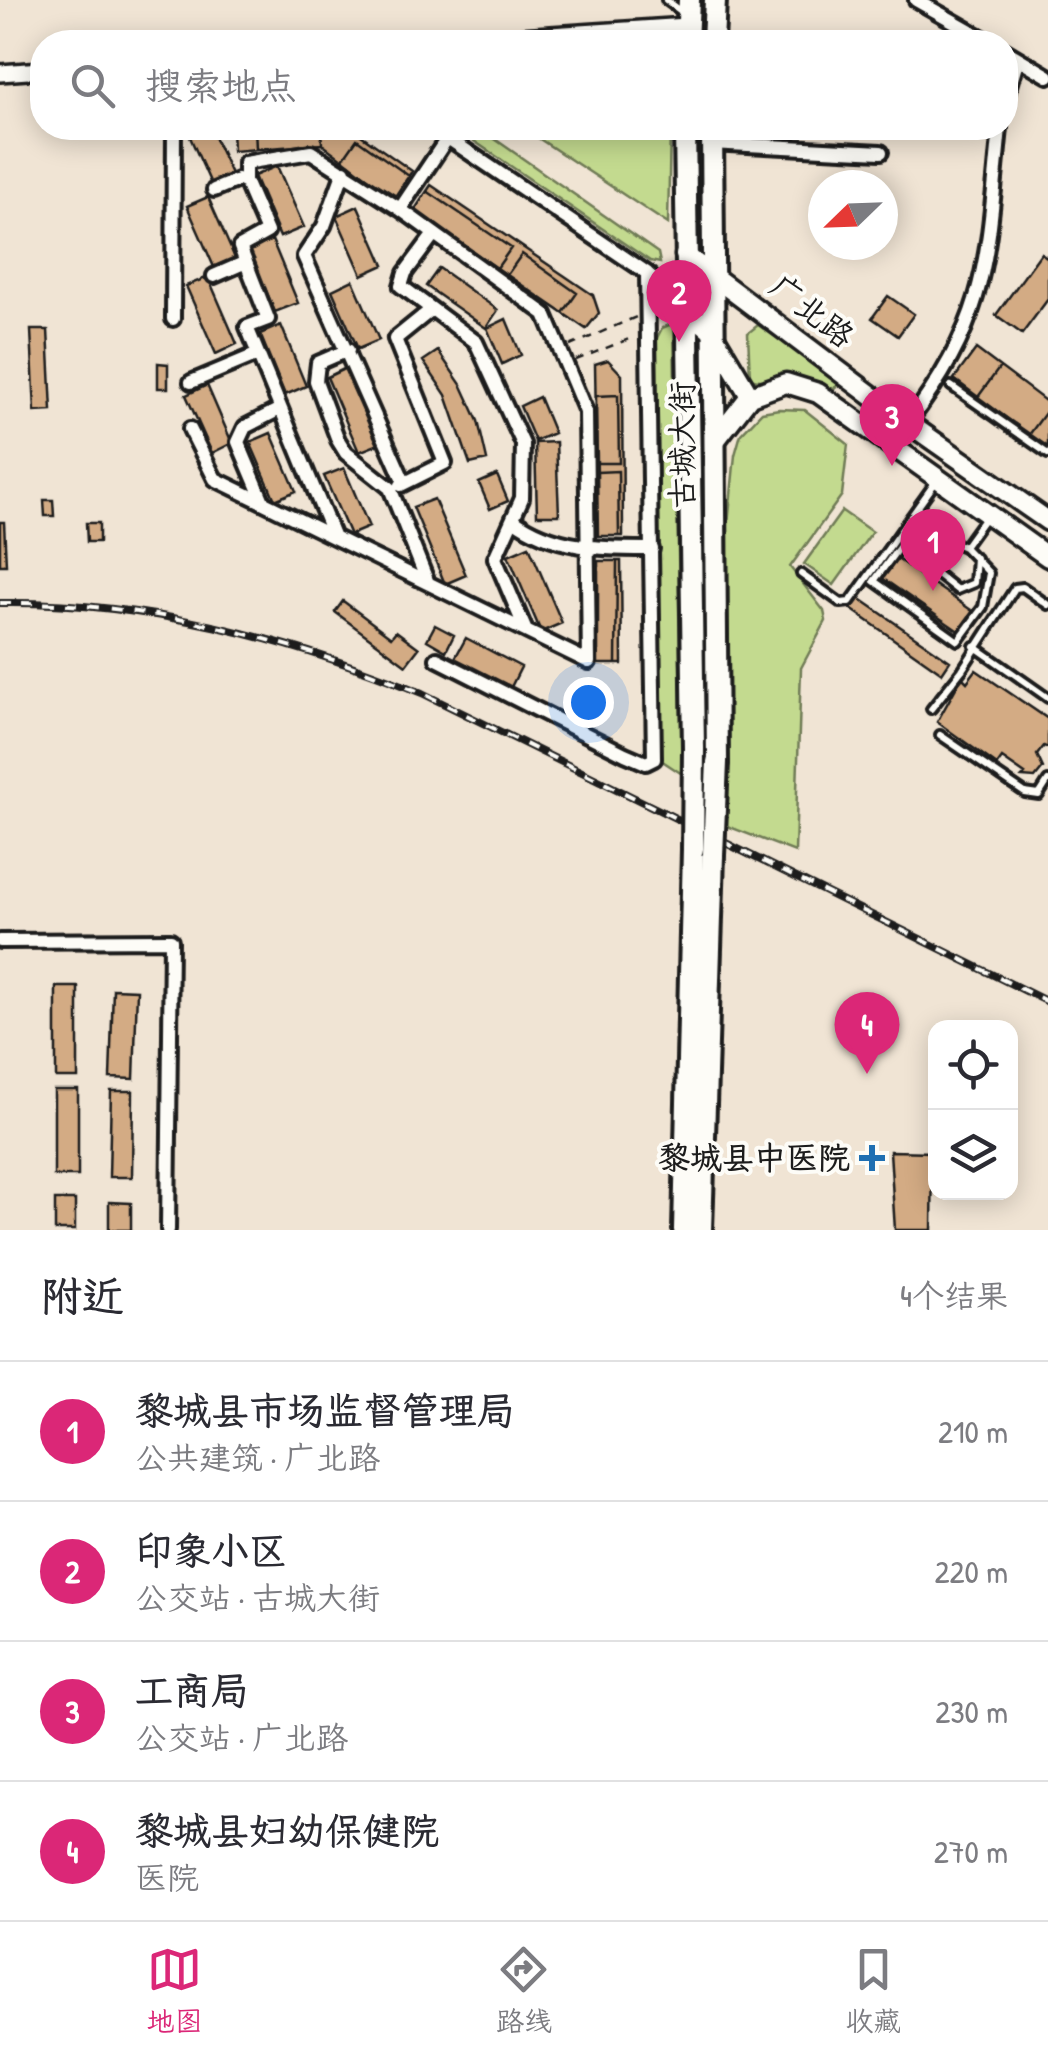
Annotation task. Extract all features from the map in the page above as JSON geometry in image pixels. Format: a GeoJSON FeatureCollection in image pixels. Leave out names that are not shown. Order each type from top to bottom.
{"type":"FeatureCollection","features":[{"type":"Feature","properties":{"kind":"main road"},"geometry":{"type":"LineString","coordinates":[[714,30],[715,0]]}},
{"type":"Feature","properties":{"kind":"main road","name":"古城大街"},"geometry":{"type":"LineString","coordinates":[[685,140],[684,308],[694,750],[703,852]]}},
{"type":"Feature","properties":{"kind":"main road","name":"古城大街"},"geometry":{"type":"LineString","coordinates":[[703,852],[717,762],[711,140]]}},
{"type":"Feature","properties":{"kind":"main road","name":"广北路"},"geometry":{"type":"LineString","coordinates":[[684,254],[711,270],[908,423],[1048,521]]}},
{"type":"Feature","properties":{"kind":"main road"},"geometry":{"type":"LineString","coordinates":[[684,308],[710,329],[750,396],[715,441]]}},
{"type":"Feature","properties":{"kind":"main road","name":"广北路"},"geometry":{"type":"LineString","coordinates":[[750,396],[766,387],[801,385],[831,401],[1048,557]]}},
{"type":"Feature","properties":{"kind":"main road"},"geometry":{"type":"LineString","coordinates":[[684,1230],[703,852]]}},
{"type":"Feature","properties":{"kind":"main road"},"geometry":{"type":"LineString","coordinates":[[702,1230],[703,852]]}},
{"type":"Feature","properties":{"kind":"street"},"geometry":{"type":"LineString","coordinates":[[916,0],[969,30]]}},
{"type":"Feature","properties":{"kind":"street"},"geometry":{"type":"LineString","coordinates":[[584,30],[688,21]]}},
{"type":"Feature","properties":{"kind":"street"},"geometry":{"type":"LineString","coordinates":[[1018,58],[1048,76]]}},
{"type":"Feature","properties":{"kind":"street"},"geometry":{"type":"LineString","coordinates":[[0,72],[30,71]]}},
{"type":"Feature","properties":{"kind":"street"},"geometry":{"type":"LineString","coordinates":[[173,318],[174,140]]}},
{"type":"Feature","properties":{"kind":"street"},"geometry":{"type":"LineString","coordinates":[[400,210],[446,140]]}},
{"type":"Feature","properties":{"kind":"street"},"geometry":{"type":"LineString","coordinates":[[452,140],[647,274],[684,308]]}},
{"type":"Feature","properties":{"kind":"street"},"geometry":{"type":"LineString","coordinates":[[761,140],[881,152]]}},
{"type":"Feature","properties":{"kind":"street"},"geometry":{"type":"LineString","coordinates":[[908,423],[960,346],[978,296],[996,204],[999,140]]}},
{"type":"Feature","properties":{"kind":"street"},"geometry":{"type":"LineString","coordinates":[[190,428],[215,479],[589,662],[586,412],[545,314],[312,152],[245,163],[245,177],[267,232],[240,247],[268,319],[247,328],[333,535]]}},
{"type":"Feature","properties":{"kind":"street"},"geometry":{"type":"LineString","coordinates":[[344,171],[324,226],[304,256],[404,482]]}},
{"type":"Feature","properties":{"kind":"street"},"geometry":{"type":"LineString","coordinates":[[214,190],[245,177]]}},
{"type":"Feature","properties":{"kind":"street"},"geometry":{"type":"LineString","coordinates":[[434,234],[404,273],[401,286],[476,342],[523,444],[522,498],[495,558],[526,631]]}},
{"type":"Feature","properties":{"kind":"street"},"geometry":{"type":"LineString","coordinates":[[214,276],[246,262]]}},
{"type":"Feature","properties":{"kind":"street"},"geometry":{"type":"LineString","coordinates":[[436,659],[625,754],[646,763],[654,760],[647,274]]}},
{"type":"Feature","properties":{"kind":"street"},"geometry":{"type":"LineString","coordinates":[[393,495],[404,482],[445,463],[395,339],[432,309]]}},
{"type":"Feature","properties":{"kind":"street"},"geometry":{"type":"LineString","coordinates":[[348,350],[318,363],[316,381],[346,453],[378,476],[393,495],[428,582]]}},
{"type":"Feature","properties":{"kind":"street"},"geometry":{"type":"LineString","coordinates":[[191,382],[258,354]]}},
{"type":"Feature","properties":{"kind":"street"},"geometry":{"type":"LineString","coordinates":[[262,501],[240,435],[244,427],[280,410]]}},
{"type":"Feature","properties":{"kind":"street"},"geometry":{"type":"LineString","coordinates":[[513,518],[533,534],[588,549],[652,549]]}},
{"type":"Feature","properties":{"kind":"street"},"geometry":{"type":"LineString","coordinates":[[0,941],[170,940],[168,1230]]}},
{"type":"Feature","properties":{"kind":"lane"},"geometry":{"type":"LineString","coordinates":[[666,0],[688,21]]}},
{"type":"Feature","properties":{"kind":"lane"},"geometry":{"type":"LineString","coordinates":[[951,386],[1048,454]]}},
{"type":"Feature","properties":{"kind":"lane"},"geometry":{"type":"LineString","coordinates":[[801,574],[840,603],[850,602],[938,480]]}},
{"type":"Feature","properties":{"kind":"lane"},"geometry":{"type":"LineString","coordinates":[[964,547],[987,515]]}},
{"type":"Feature","properties":{"kind":"lane"},"geometry":{"type":"LineString","coordinates":[[927,531],[964,547],[990,573],[988,595],[958,641],[874,581],[900,546],[927,531]]}},
{"type":"Feature","properties":{"kind":"lane"},"geometry":{"type":"LineString","coordinates":[[945,536],[930,542],[922,562],[957,590],[974,583],[978,575],[976,557]]}},
{"type":"Feature","properties":{"kind":"lane"},"geometry":{"type":"LineString","coordinates":[[931,709],[962,670],[1015,588],[1023,587],[1048,605]]}},
{"type":"Feature","properties":{"kind":"lane"},"geometry":{"type":"LineString","coordinates":[[974,646],[1048,698]]}},
{"type":"Feature","properties":{"kind":"lane"},"geometry":{"type":"LineString","coordinates":[[940,735],[1025,794],[1039,795],[1048,781]]}},
{"type":"Feature","properties":{"kind":"path"},"geometry":{"type":"LineString","coordinates":[[563,357],[648,312]]}},
{"type":"Feature","properties":{"kind":"path"},"geometry":{"type":"LineString","coordinates":[[563,357],[648,332]]}},
{"type":"Feature","properties":{"kind":"green space"},"geometry":{"type":"Polygon","coordinates":[[[496,140],[658,253],[660,263],[650,261],[474,141],[496,140]]]}},
{"type":"Feature","properties":{"kind":"green space"},"geometry":{"type":"Polygon","coordinates":[[[541,140],[670,140],[668,224],[541,140]]]}},
{"type":"Feature","properties":{"kind":"green space"},"geometry":{"type":"Polygon","coordinates":[[[674,323],[682,774],[661,760],[657,338],[662,328],[674,323]]]}},
{"type":"Feature","properties":{"kind":"green space"},"geometry":{"type":"Polygon","coordinates":[[[758,325],[835,378],[838,386],[831,389],[794,377],[750,378],[748,333],[758,325]]]}},
{"type":"Feature","properties":{"kind":"green space"},"geometry":{"type":"Polygon","coordinates":[[[805,410],[848,444],[842,495],[790,567],[824,611],[826,621],[801,668],[795,852],[727,826],[728,525],[735,455],[741,434],[762,412],[805,410]]]}},
{"type":"Feature","properties":{"kind":"green space"},"geometry":{"type":"Polygon","coordinates":[[[842,511],[872,532],[834,585],[804,564],[842,511]]]}},
{"type":"Feature","properties":{"kind":"building"},"geometry":{"type":"Polygon","coordinates":[[[191,140],[215,140],[231,174],[211,184],[191,140]]]}},
{"type":"Feature","properties":{"kind":"building"},"geometry":{"type":"Polygon","coordinates":[[[233,140],[368,140],[412,171],[394,198],[322,144],[233,151],[233,140]]]}},
{"type":"Feature","properties":{"kind":"building"},"geometry":{"type":"Polygon","coordinates":[[[256,140],[322,140],[322,144],[256,149],[256,140]]]}},
{"type":"Feature","properties":{"kind":"building"},"geometry":{"type":"Polygon","coordinates":[[[358,140],[409,176],[394,198],[343,159],[358,140]]]}},
{"type":"Feature","properties":{"kind":"building"},"geometry":{"type":"Polygon","coordinates":[[[277,166],[304,227],[280,237],[254,176],[277,166]]]}},
{"type":"Feature","properties":{"kind":"building"},"geometry":{"type":"Polygon","coordinates":[[[431,185],[593,295],[599,313],[586,329],[414,211],[431,185]]]}},
{"type":"Feature","properties":{"kind":"building"},"geometry":{"type":"Polygon","coordinates":[[[427,191],[511,248],[497,268],[414,211],[427,191]]]}},
{"type":"Feature","properties":{"kind":"building"},"geometry":{"type":"Polygon","coordinates":[[[208,197],[235,258],[214,267],[187,206],[208,197]]]}},
{"type":"Feature","properties":{"kind":"building"},"geometry":{"type":"Polygon","coordinates":[[[358,206],[384,265],[362,275],[336,216],[358,206]]]}},
{"type":"Feature","properties":{"kind":"building"},"geometry":{"type":"Polygon","coordinates":[[[272,240],[298,303],[275,312],[249,250],[272,240]]]}},
{"type":"Feature","properties":{"kind":"building"},"geometry":{"type":"Polygon","coordinates":[[[1041,253],[1048,258],[1048,299],[1022,334],[996,315],[1041,253]]]}},
{"type":"Feature","properties":{"kind":"building"},"geometry":{"type":"Polygon","coordinates":[[[522,254],[577,293],[563,313],[507,275],[522,254]]]}},
{"type":"Feature","properties":{"kind":"building"},"geometry":{"type":"Polygon","coordinates":[[[439,268],[498,310],[486,328],[426,286],[439,268]]]}},
{"type":"Feature","properties":{"kind":"building"},"geometry":{"type":"Polygon","coordinates":[[[208,277],[237,344],[216,354],[186,286],[208,277]]]}},
{"type":"Feature","properties":{"kind":"building"},"geometry":{"type":"Polygon","coordinates":[[[353,280],[379,340],[358,349],[332,290],[353,280]]]}},
{"type":"Feature","properties":{"kind":"building"},"geometry":{"type":"Polygon","coordinates":[[[888,296],[914,314],[898,336],[872,318],[888,296]]]}},
{"type":"Feature","properties":{"kind":"building"},"geometry":{"type":"Polygon","coordinates":[[[506,319],[521,355],[502,364],[487,328],[506,319]]]}},
{"type":"Feature","properties":{"kind":"building"},"geometry":{"type":"Polygon","coordinates":[[[281,325],[306,386],[285,395],[260,334],[281,325]]]}},
{"type":"Feature","properties":{"kind":"building"},"geometry":{"type":"Polygon","coordinates":[[[31,330],[48,330],[52,411],[35,412],[31,330]]]}},
{"type":"Feature","properties":{"kind":"building"},"geometry":{"type":"Polygon","coordinates":[[[976,349],[1048,403],[1048,449],[954,379],[976,349]]]}},
{"type":"Feature","properties":{"kind":"building"},"geometry":{"type":"Polygon","coordinates":[[[976,349],[1000,367],[978,397],[954,379],[976,349]]]}},
{"type":"Feature","properties":{"kind":"building"},"geometry":{"type":"Polygon","coordinates":[[[438,351],[462,386],[478,421],[487,460],[470,464],[446,395],[423,361],[438,351]]]}},
{"type":"Feature","properties":{"kind":"building"},"geometry":{"type":"Polygon","coordinates":[[[608,360],[622,375],[623,536],[598,536],[595,364],[608,360]]]}},
{"type":"Feature","properties":{"kind":"building"},"geometry":{"type":"Polygon","coordinates":[[[158,363],[168,364],[168,388],[158,388],[158,363]]]}},
{"type":"Feature","properties":{"kind":"building"},"geometry":{"type":"Polygon","coordinates":[[[346,368],[379,444],[359,452],[327,377],[346,368]]]}},
{"type":"Feature","properties":{"kind":"building"},"geometry":{"type":"Polygon","coordinates":[[[207,385],[232,443],[212,453],[186,395],[207,385]]]}},
{"type":"Feature","properties":{"kind":"building"},"geometry":{"type":"Polygon","coordinates":[[[618,395],[619,463],[597,463],[596,396],[618,395]]]}},
{"type":"Feature","properties":{"kind":"building"},"geometry":{"type":"Polygon","coordinates":[[[539,397],[554,433],[535,441],[520,406],[539,397]]]}},
{"type":"Feature","properties":{"kind":"building"},"geometry":{"type":"Polygon","coordinates":[[[1048,409],[1048,449],[1029,435],[1048,409]]]}},
{"type":"Feature","properties":{"kind":"building"},"geometry":{"type":"Polygon","coordinates":[[[271,433],[296,491],[275,500],[250,442],[271,433]]]}},
{"type":"Feature","properties":{"kind":"building"},"geometry":{"type":"Polygon","coordinates":[[[556,442],[559,515],[537,515],[535,443],[556,442]]]}},
{"type":"Feature","properties":{"kind":"building"},"geometry":{"type":"Polygon","coordinates":[[[344,468],[369,527],[350,535],[324,476],[344,468]]]}},
{"type":"Feature","properties":{"kind":"building"},"geometry":{"type":"Polygon","coordinates":[[[618,471],[619,536],[598,536],[597,472],[618,471]]]}},
{"type":"Feature","properties":{"kind":"building"},"geometry":{"type":"Polygon","coordinates":[[[497,475],[508,501],[490,509],[479,483],[497,475]]]}},
{"type":"Feature","properties":{"kind":"building"},"geometry":{"type":"Polygon","coordinates":[[[434,499],[466,575],[445,584],[413,507],[434,499]]]}},
{"type":"Feature","properties":{"kind":"building"},"geometry":{"type":"Polygon","coordinates":[[[44,500],[53,500],[54,516],[45,516],[44,500]]]}},
{"type":"Feature","properties":{"kind":"building"},"geometry":{"type":"Polygon","coordinates":[[[0,522],[4,522],[6,565],[0,565],[0,522]]]}},
{"type":"Feature","properties":{"kind":"building"},"geometry":{"type":"Polygon","coordinates":[[[86,523],[99,523],[99,542],[87,542],[86,523]]]}},
{"type":"Feature","properties":{"kind":"building"},"geometry":{"type":"Polygon","coordinates":[[[529,546],[562,623],[541,632],[508,555],[529,546]]]}},
{"type":"Feature","properties":{"kind":"building"},"geometry":{"type":"Polygon","coordinates":[[[896,558],[974,612],[960,632],[882,578],[896,558]]]}},
{"type":"Feature","properties":{"kind":"building"},"geometry":{"type":"Polygon","coordinates":[[[598,561],[621,561],[622,664],[598,664],[598,561]]]}},
{"type":"Feature","properties":{"kind":"building"},"geometry":{"type":"Polygon","coordinates":[[[598,561],[617,561],[616,664],[598,664],[598,561]]]}},
{"type":"Feature","properties":{"kind":"building"},"geometry":{"type":"Polygon","coordinates":[[[859,598],[950,661],[942,673],[851,609],[859,598]]]}},
{"type":"Feature","properties":{"kind":"building"},"geometry":{"type":"Polygon","coordinates":[[[343,601],[391,637],[396,631],[419,648],[406,665],[335,612],[343,601]]]}},
{"type":"Feature","properties":{"kind":"building"},"geometry":{"type":"Polygon","coordinates":[[[435,625],[454,635],[446,651],[427,640],[435,625]]]}},
{"type":"Feature","properties":{"kind":"building"},"geometry":{"type":"Polygon","coordinates":[[[466,638],[521,667],[510,689],[454,660],[466,638]]]}},
{"type":"Feature","properties":{"kind":"building"},"geometry":{"type":"Polygon","coordinates":[[[976,670],[1048,719],[1048,748],[1044,746],[1037,755],[1043,768],[1035,778],[1022,777],[1025,774],[1002,758],[997,765],[937,722],[962,677],[967,682],[976,670]]]}},
{"type":"Feature","properties":{"kind":"building"},"geometry":{"type":"Polygon","coordinates":[[[56,987],[78,987],[78,1078],[56,1078],[56,987]]]}},
{"type":"Feature","properties":{"kind":"building"},"geometry":{"type":"Polygon","coordinates":[[[113,989],[137,990],[134,1079],[110,1078],[113,989]]]}},
{"type":"Feature","properties":{"kind":"building"},"geometry":{"type":"Polygon","coordinates":[[[54,1090],[78,1090],[78,1176],[54,1176],[54,1090]]]}},
{"type":"Feature","properties":{"kind":"building"},"geometry":{"type":"Polygon","coordinates":[[[111,1091],[133,1091],[132,1177],[109,1177],[111,1091]]]}},
{"type":"Feature","properties":{"kind":"building"},"geometry":{"type":"Polygon","coordinates":[[[890,1151],[928,1152],[932,1230],[895,1230],[890,1151]]]}},
{"type":"Feature","properties":{"kind":"building"},"geometry":{"type":"Polygon","coordinates":[[[55,1200],[75,1200],[75,1230],[55,1230],[55,1200]]]}},
{"type":"Feature","properties":{"kind":"building"},"geometry":{"type":"Polygon","coordinates":[[[109,1202],[131,1203],[131,1230],[109,1230],[109,1202]]]}},
{"type":"Feature","properties":{"kind":"railway"},"geometry":{"type":"LineString","coordinates":[[0,603],[109,608],[163,616],[268,640],[371,673],[422,693],[1048,1002]]}},
{"type":"Feature","properties":{"kind":"place","name":"印象小区"},"geometry":{"type":"Point","coordinates":[679,342]}},
{"type":"Feature","properties":{"kind":"place","name":"工商局"},"geometry":{"type":"Point","coordinates":[892,466]}},
{"type":"Feature","properties":{"kind":"place","name":"黎城县市场监督管理局"},"geometry":{"type":"Point","coordinates":[933,591]}},
{"type":"Feature","properties":{"kind":"place","name":"黎城县妇幼保健院"},"geometry":{"type":"Point","coordinates":[867,1074]}},
{"type":"Feature","properties":{"kind":"place","name":"黎城县中医院"},"geometry":{"type":"Point","coordinates":[872,1158]}}]}
